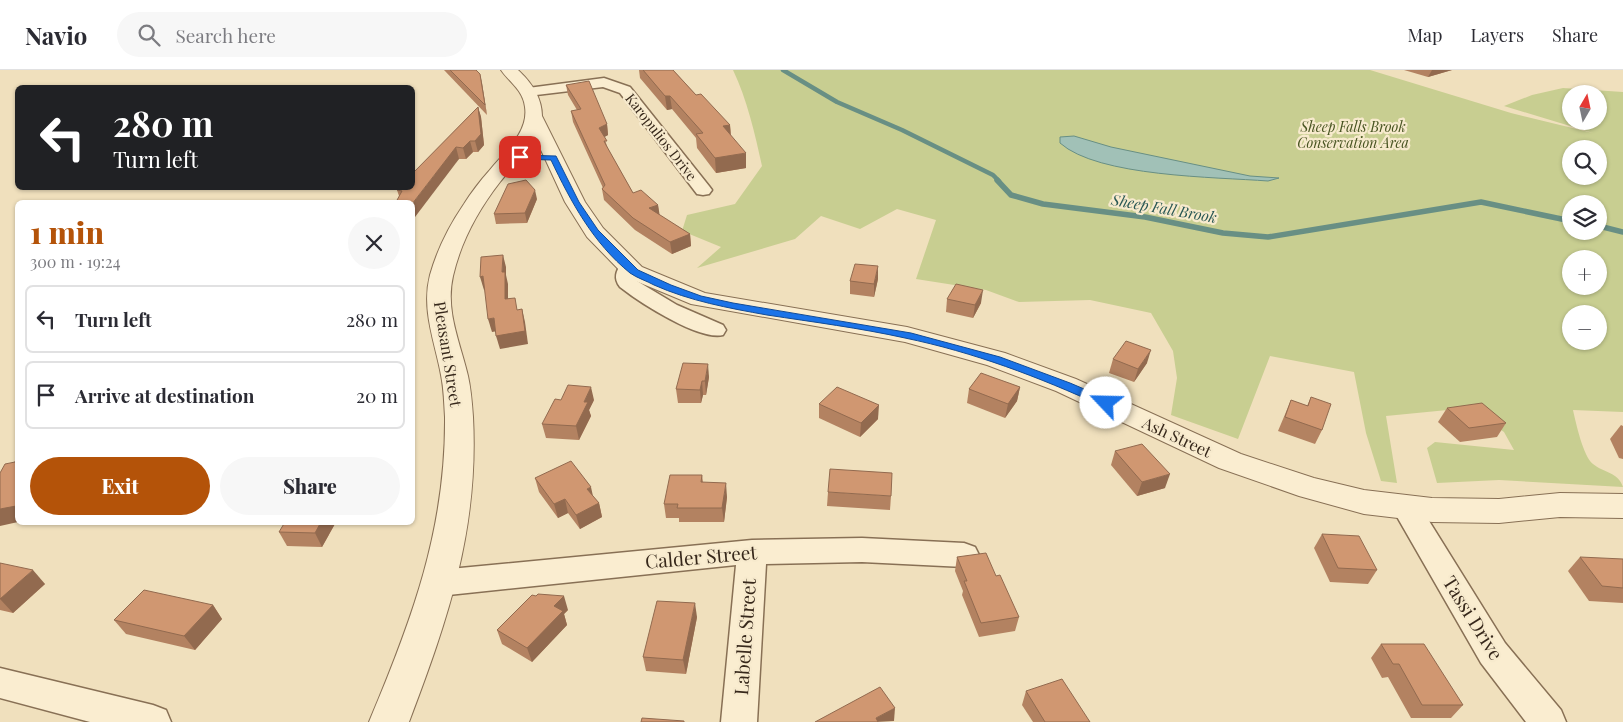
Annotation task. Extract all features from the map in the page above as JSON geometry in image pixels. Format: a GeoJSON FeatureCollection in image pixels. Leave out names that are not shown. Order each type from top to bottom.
{"type":"FeatureCollection","features":[{"type":"Feature","properties":{"kind":"street"},"geometry":{"type":"LineString","coordinates":[[509,70],[531,104]]}},
{"type":"Feature","properties":{"kind":"street","name":"Karopulios Drive"},"geometry":{"type":"LineString","coordinates":[[531,104],[604,82],[625,90],[703,190]]}},
{"type":"Feature","properties":{"kind":"street","name":"Ash Street"},"geometry":{"type":"LineString","coordinates":[[531,104],[575,202],[595,232],[634,272],[699,299],[907,335],[996,359],[1066,385],[1230,461],[1310,488],[1364,502],[1406,508],[1499,511],[1560,505],[1623,506]]}},
{"type":"Feature","properties":{"kind":"street","name":"Pleasant Street"},"geometry":{"type":"LineString","coordinates":[[389,722],[413,663],[439,583],[452,530],[458,489],[460,431],[455,378],[442,330],[438,306],[439,287],[444,264],[464,222],[488,184],[510,158],[529,129],[531,104]]}},
{"type":"Feature","properties":{"kind":"street"},"geometry":{"type":"LineString","coordinates":[[510,158],[554,157]]}},
{"type":"Feature","properties":{"kind":"street"},"geometry":{"type":"LineString","coordinates":[[629,267],[626,272],[627,283],[641,294],[663,307],[715,330]]}},
{"type":"Feature","properties":{"kind":"street","name":"Tassi Drive"},"geometry":{"type":"LineString","coordinates":[[1406,508],[1492,653],[1548,722]]}},
{"type":"Feature","properties":{"kind":"street","name":"Calder Street"},"geometry":{"type":"LineString","coordinates":[[439,583],[752,552],[862,550],[964,555]]}},
{"type":"Feature","properties":{"kind":"street","name":"Labelle Street"},"geometry":{"type":"LineString","coordinates":[[739,722],[752,552]]}},
{"type":"Feature","properties":{"kind":"street"},"geometry":{"type":"LineString","coordinates":[[0,683],[153,722]]}},
{"type":"Feature","properties":{"kind":"green space","name":"Sheep Falls Brook Conservation Area"},"geometry":{"type":"Polygon","coordinates":[[[733,70],[1370,70],[1511,113],[1562,125],[1562,130],[1581,130],[1593,133],[1583,130],[1608,130],[1608,91],[1623,92],[1623,412],[1573,410],[1580,439],[1589,460],[1597,467],[1618,478],[1623,487],[1499,480],[1437,483],[1427,448],[1435,442],[1514,450],[1504,432],[1468,408],[1386,416],[1397,483],[1381,481],[1366,433],[1354,372],[1270,356],[1238,439],[1171,415],[1177,378],[1173,351],[1151,313],[1090,300],[1019,302],[986,290],[916,279],[936,220],[897,209],[860,229],[821,216],[795,239],[697,268],[721,247],[682,231],[687,215],[735,204],[762,166],[742,93],[733,70]]]}},
{"type":"Feature","properties":{"kind":"green space"},"geometry":{"type":"Polygon","coordinates":[[[1562,88],[1562,124],[1504,106],[1532,95],[1562,88]]]}},
{"type":"Feature","properties":{"kind":"water"},"geometry":{"type":"Polygon","coordinates":[[[1074,136],[1111,147],[1250,176],[1279,178],[1268,181],[1189,176],[1129,169],[1101,163],[1078,154],[1060,143],[1060,137],[1074,136]]]}},
{"type":"Feature","properties":{"kind":"building"},"geometry":{"type":"Polygon","coordinates":[[[450,70],[476,70],[480,74],[485,105],[450,70]]]}},
{"type":"Feature","properties":{"kind":"building"},"geometry":{"type":"Polygon","coordinates":[[[643,70],[673,70],[696,95],[701,94],[730,125],[723,126],[746,153],[715,158],[696,134],[703,133],[670,96],[665,96],[643,70]]]}},
{"type":"Feature","properties":{"kind":"building"},"geometry":{"type":"Polygon","coordinates":[[[589,81],[607,124],[599,128],[607,141],[604,141],[633,193],[641,190],[658,205],[649,208],[690,234],[670,242],[633,218],[602,189],[605,185],[571,111],[581,109],[566,85],[589,81]]]}},
{"type":"Feature","properties":{"kind":"building"},"geometry":{"type":"Polygon","coordinates":[[[478,107],[481,134],[475,141],[470,141],[463,148],[456,147],[415,200],[397,200],[402,191],[397,190],[415,190],[415,171],[478,107]]]}},
{"type":"Feature","properties":{"kind":"building"},"geometry":{"type":"Polygon","coordinates":[[[526,180],[535,190],[525,213],[494,214],[508,184],[526,180]]]}},
{"type":"Feature","properties":{"kind":"building"},"geometry":{"type":"Polygon","coordinates":[[[503,255],[502,272],[505,272],[505,299],[515,298],[517,310],[522,309],[525,331],[496,336],[494,318],[488,319],[483,276],[480,277],[481,257],[503,255]]]}},
{"type":"Feature","properties":{"kind":"building"},"geometry":{"type":"Polygon","coordinates":[[[855,264],[878,266],[874,284],[850,281],[855,264]]]}},
{"type":"Feature","properties":{"kind":"building"},"geometry":{"type":"Polygon","coordinates":[[[956,284],[983,290],[975,305],[947,299],[956,284]]]}},
{"type":"Feature","properties":{"kind":"building"},"geometry":{"type":"Polygon","coordinates":[[[1126,341],[1151,350],[1138,369],[1113,359],[1126,341]]]}},
{"type":"Feature","properties":{"kind":"building"},"geometry":{"type":"Polygon","coordinates":[[[683,363],[708,364],[705,381],[702,381],[700,390],[676,389],[683,363]]]}},
{"type":"Feature","properties":{"kind":"building"},"geometry":{"type":"Polygon","coordinates":[[[981,373],[1020,387],[1008,404],[969,389],[981,373]]]}},
{"type":"Feature","properties":{"kind":"building"},"geometry":{"type":"Polygon","coordinates":[[[568,385],[591,387],[584,402],[588,402],[576,426],[542,424],[555,399],[561,400],[568,385]]]}},
{"type":"Feature","properties":{"kind":"building"},"geometry":{"type":"Polygon","coordinates":[[[837,387],[879,405],[861,423],[819,404],[837,387]]]}},
{"type":"Feature","properties":{"kind":"building"},"geometry":{"type":"Polygon","coordinates":[[[1311,397],[1331,404],[1322,430],[1285,417],[1291,400],[1308,406],[1311,397]]]}},
{"type":"Feature","properties":{"kind":"building"},"geometry":{"type":"Polygon","coordinates":[[[1482,403],[1506,423],[1469,428],[1447,408],[1482,403]]]}},
{"type":"Feature","properties":{"kind":"building"},"geometry":{"type":"Polygon","coordinates":[[[1142,444],[1170,474],[1142,482],[1115,451],[1142,444]]]}},
{"type":"Feature","properties":{"kind":"building"},"geometry":{"type":"Polygon","coordinates":[[[571,461],[591,487],[587,489],[599,503],[576,515],[565,499],[554,504],[535,478],[571,461]]]}},
{"type":"Feature","properties":{"kind":"building"},"geometry":{"type":"Polygon","coordinates":[[[15,462],[15,506],[0,509],[0,473],[5,464],[15,462]]]}},
{"type":"Feature","properties":{"kind":"building"},"geometry":{"type":"Polygon","coordinates":[[[830,469],[892,473],[891,496],[828,492],[830,469]]]}},
{"type":"Feature","properties":{"kind":"building"},"geometry":{"type":"Polygon","coordinates":[[[670,475],[702,475],[701,482],[726,483],[722,508],[677,508],[678,504],[664,504],[670,475]]]}},
{"type":"Feature","properties":{"kind":"building"},"geometry":{"type":"Polygon","coordinates":[[[283,525],[319,525],[315,533],[279,532],[283,525]]]}},
{"type":"Feature","properties":{"kind":"building"},"geometry":{"type":"Polygon","coordinates":[[[1322,534],[1359,536],[1377,570],[1338,568],[1322,534]]]}},
{"type":"Feature","properties":{"kind":"building"},"geometry":{"type":"Polygon","coordinates":[[[986,553],[996,576],[1000,575],[1019,617],[981,623],[964,581],[967,581],[957,557],[986,553]]]}},
{"type":"Feature","properties":{"kind":"building"},"geometry":{"type":"Polygon","coordinates":[[[1580,557],[1623,559],[1623,588],[1602,586],[1580,557]]]}},
{"type":"Feature","properties":{"kind":"building"},"geometry":{"type":"Polygon","coordinates":[[[0,563],[33,570],[0,599],[0,563]]]}},
{"type":"Feature","properties":{"kind":"building"},"geometry":{"type":"Polygon","coordinates":[[[144,590],[213,605],[184,636],[114,620],[144,590]]]}},
{"type":"Feature","properties":{"kind":"building"},"geometry":{"type":"Polygon","coordinates":[[[538,594],[564,596],[554,606],[563,611],[527,648],[497,630],[532,595],[536,596],[538,594]]]}},
{"type":"Feature","properties":{"kind":"building"},"geometry":{"type":"Polygon","coordinates":[[[657,601],[695,603],[683,660],[643,657],[657,601]]]}},
{"type":"Feature","properties":{"kind":"building"},"geometry":{"type":"Polygon","coordinates":[[[1381,644],[1424,644],[1463,705],[1422,705],[1399,664],[1393,664],[1381,644]]]}},
{"type":"Feature","properties":{"kind":"building"},"geometry":{"type":"Polygon","coordinates":[[[1062,679],[1090,722],[1045,722],[1026,691],[1062,679]]]}},
{"type":"Feature","properties":{"kind":"building"},"geometry":{"type":"Polygon","coordinates":[[[880,687],[895,708],[876,718],[878,722],[815,722],[880,687]]]}},
{"type":"Feature","properties":{"kind":"building"},"geometry":{"type":"Polygon","coordinates":[[[642,718],[684,721],[684,722],[641,722],[642,718]]]}},
{"type":"Feature","properties":{"kind":"waterway","name":"Sheep Fall Brook"},"geometry":{"type":"LineString","coordinates":[[783,70],[837,102],[902,130],[993,175],[999,181]]}},
{"type":"Feature","properties":{"kind":"waterway","name":"Sheep Fall Brook"},"geometry":{"type":"LineString","coordinates":[[997,180],[1011,195],[1043,204],[1145,217],[1223,233],[1268,237],[1481,202],[1562,219]]}},
{"type":"Feature","properties":{"kind":"waterway","name":"Sheep Fall Brook"},"geometry":{"type":"LineString","coordinates":[[1607,228],[1623,232]]}},
{"type":"Feature","properties":{"kind":"route"},"geometry":{"type":"LineString","coordinates":[[520,157],[554,157],[557,167],[575,202],[595,232],[634,272],[668,287],[699,299],[733,306],[907,335],[996,359],[1066,385],[1106,403]]}}]}
